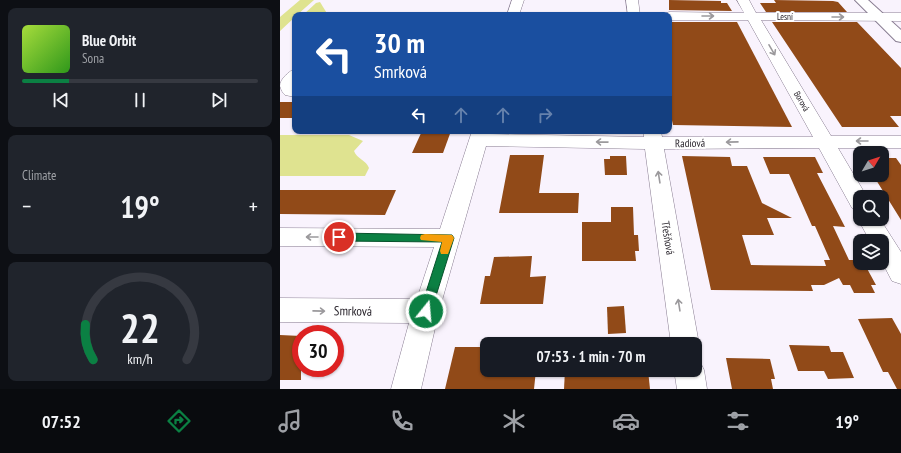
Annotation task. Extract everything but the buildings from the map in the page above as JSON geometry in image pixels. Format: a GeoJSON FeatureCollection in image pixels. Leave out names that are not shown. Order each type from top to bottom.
{"type":"FeatureCollection","features":[{"type":"Feature","properties":{"kind":"street"},"geometry":{"type":"LineString","coordinates":[[514,12],[518,0]]}},
{"type":"Feature","properties":{"kind":"street"},"geometry":{"type":"LineString","coordinates":[[632,0],[634,12]]}},
{"type":"Feature","properties":{"kind":"street","name":"Borová"},"geometry":{"type":"LineString","coordinates":[[742,0],[853,191]]}},
{"type":"Feature","properties":{"kind":"street"},"geometry":{"type":"LineString","coordinates":[[861,0],[901,38]]}},
{"type":"Feature","properties":{"kind":"street","name":"Lesní"},"geometry":{"type":"LineString","coordinates":[[672,16],[901,17]]}},
{"type":"Feature","properties":{"kind":"street"},"geometry":{"type":"LineString","coordinates":[[292,78],[286,85],[292,92]]}},
{"type":"Feature","properties":{"kind":"street"},"geometry":{"type":"LineString","coordinates":[[406,389],[426,311],[479,136]]}},
{"type":"Feature","properties":{"kind":"street","name":"Radiová"},"geometry":{"type":"LineString","coordinates":[[479,136],[653,137],[901,142]]}},
{"type":"Feature","properties":{"kind":"street","name":"Třešňová"},"geometry":{"type":"LineString","coordinates":[[653,137],[684,337]]}},
{"type":"Feature","properties":{"kind":"street"},"geometry":{"type":"LineString","coordinates":[[280,237],[449,238]]}},
{"type":"Feature","properties":{"kind":"street"},"geometry":{"type":"LineString","coordinates":[[889,253],[901,274]]}},
{"type":"Feature","properties":{"kind":"street","name":"Smrková"},"geometry":{"type":"LineString","coordinates":[[280,310],[426,311]]}},
{"type":"Feature","properties":{"kind":"street"},"geometry":{"type":"LineString","coordinates":[[690,377],[692,389]]}},
{"type":"Feature","properties":{"kind":"green space"},"geometry":{"type":"Polygon","coordinates":[[[300,0],[314,0],[300,12],[292,12],[292,20],[280,31],[280,17],[300,0]]]}},
{"type":"Feature","properties":{"kind":"green space"},"geometry":{"type":"Polygon","coordinates":[[[320,2],[326,12],[306,12],[316,3],[320,2]]]}},
{"type":"Feature","properties":{"kind":"green space"},"geometry":{"type":"Polygon","coordinates":[[[280,135],[349,135],[363,141],[354,151],[357,156],[368,165],[369,168],[365,176],[280,176],[280,135]]]}},
{"type":"Feature","properties":{"kind":"slow traffic"},"geometry":{"type":"LineString","coordinates":[[425,238],[449,238],[445,251]]}},
{"type":"Feature","properties":{"kind":"route"},"geometry":{"type":"LineString","coordinates":[[339,237],[449,238],[426,311]]}}]}
